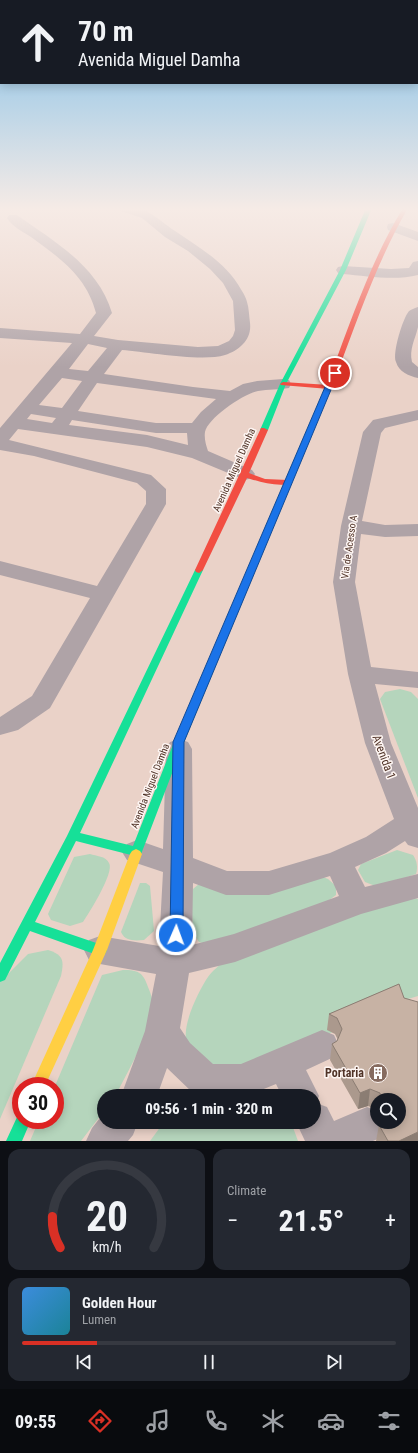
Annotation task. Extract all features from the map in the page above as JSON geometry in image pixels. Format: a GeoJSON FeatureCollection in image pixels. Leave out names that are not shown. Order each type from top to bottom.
{"type":"FeatureCollection","features":[{"type":"Feature","properties":{"kind":"street"},"geometry":{"type":"LineString","coordinates":[[0,439],[52,379],[104,313],[103,302],[98,292],[78,268],[69,261]]}},
{"type":"Feature","properties":{"kind":"street"},"geometry":{"type":"LineString","coordinates":[[0,333],[85,339],[118,345],[198,352],[221,351],[235,344],[241,336],[243,330],[240,301],[229,281],[209,261]]}},
{"type":"Feature","properties":{"kind":"street","name":"Avenida Miguel Damha"},"geometry":{"type":"LineString","coordinates":[[0,976],[73,836],[245,474],[283,384],[347,261]]}},
{"type":"Feature","properties":{"kind":"street","name":"Avenida Miguel Damha"},"geometry":{"type":"LineString","coordinates":[[42,1077],[100,950],[179,742],[329,388],[378,261]]}},
{"type":"Feature","properties":{"kind":"street"},"geometry":{"type":"LineString","coordinates":[[343,270],[391,274],[417,269]]}},
{"type":"Feature","properties":{"kind":"street"},"geometry":{"type":"LineString","coordinates":[[418,312],[415,314],[402,352],[403,361],[407,368],[418,373]]}},
{"type":"Feature","properties":{"kind":"street"},"geometry":{"type":"LineString","coordinates":[[35,451],[62,422],[88,384],[118,345]]}},
{"type":"Feature","properties":{"kind":"street"},"geometry":{"type":"LineString","coordinates":[[52,379],[88,384],[233,396]]}},
{"type":"Feature","properties":{"kind":"street"},"geometry":{"type":"LineString","coordinates":[[88,384],[132,394],[217,408]]}},
{"type":"Feature","properties":{"kind":"street"},"geometry":{"type":"LineString","coordinates":[[199,454],[195,440],[198,428],[217,408],[233,396],[251,387],[283,384],[329,388]]}},
{"type":"Feature","properties":{"kind":"street"},"geometry":{"type":"LineString","coordinates":[[27,408],[62,422]]}},
{"type":"Feature","properties":{"kind":"street","name":"Via de Acesso A"},"geometry":{"type":"LineString","coordinates":[[360,674],[344,582],[351,526],[372,432],[379,424],[418,415]]}},
{"type":"Feature","properties":{"kind":"street"},"geometry":{"type":"LineString","coordinates":[[13,424],[62,422],[151,434],[245,474],[264,480],[288,482]]}},
{"type":"Feature","properties":{"kind":"street"},"geometry":{"type":"LineString","coordinates":[[151,434],[198,428]]}},
{"type":"Feature","properties":{"kind":"street"},"geometry":{"type":"LineString","coordinates":[[0,444],[35,451],[133,476],[144,480],[156,489],[156,504],[41,702],[9,724],[0,726]]}},
{"type":"Feature","properties":{"kind":"street"},"geometry":{"type":"LineString","coordinates":[[351,526],[385,531],[418,530]]}},
{"type":"Feature","properties":{"kind":"street"},"geometry":{"type":"LineString","coordinates":[[0,568],[102,595]]}},
{"type":"Feature","properties":{"kind":"street"},"geometry":{"type":"LineString","coordinates":[[360,674],[418,680]]}},
{"type":"Feature","properties":{"kind":"street","name":"Avenida 1"},"geometry":{"type":"LineString","coordinates":[[360,674],[378,744],[416,827]]}},
{"type":"Feature","properties":{"kind":"street"},"geometry":{"type":"LineString","coordinates":[[141,1089],[162,1031],[175,963],[178,864],[179,742]]}},
{"type":"Feature","properties":{"kind":"street"},"geometry":{"type":"LineString","coordinates":[[73,836],[178,864],[226,883],[269,883],[338,862],[416,827]]}},
{"type":"Feature","properties":{"kind":"street"},"geometry":{"type":"LineString","coordinates":[[338,862],[357,902]]}},
{"type":"Feature","properties":{"kind":"street"},"geometry":{"type":"LineString","coordinates":[[27,926],[51,932],[100,950],[175,963],[235,948],[357,902],[418,886]]}},
{"type":"Feature","properties":{"kind":"street"},"geometry":{"type":"LineString","coordinates":[[162,1031],[178,1055],[206,1081],[242,1081],[284,1064],[322,1046]]}},
{"type":"Feature","properties":{"kind":"street"},"geometry":{"type":"LineString","coordinates":[[284,1064],[298,1089]]}},
{"type":"Feature","properties":{"kind":"street"},"geometry":{"type":"LineString","coordinates":[[332,1141],[367,1125]]}},
{"type":"Feature","properties":{"kind":"street"},"geometry":{"type":"LineString","coordinates":[[14,1141],[19,1129]]}},
{"type":"Feature","properties":{"kind":"street"},"geometry":{"type":"LineString","coordinates":[[105,1141],[114,1129]]}},
{"type":"Feature","properties":{"kind":"street"},"geometry":{"type":"LineString","coordinates":[[319,1129],[325,1141]]}},
{"type":"Feature","properties":{"kind":"green space"},"geometry":{"type":"Polygon","coordinates":[[[400,689],[411,692],[418,699],[418,798],[380,699],[385,692],[400,689]]]}},
{"type":"Feature","properties":{"kind":"green space"},"geometry":{"type":"Polygon","coordinates":[[[397,850],[413,855],[417,864],[416,874],[378,887],[365,882],[358,870],[361,864],[397,850]]]}},
{"type":"Feature","properties":{"kind":"green space"},"geometry":{"type":"Polygon","coordinates":[[[90,854],[106,859],[110,868],[105,883],[83,922],[70,926],[51,920],[48,914],[74,857],[90,854]]]}},
{"type":"Feature","properties":{"kind":"green space"},"geometry":{"type":"Polygon","coordinates":[[[318,875],[328,879],[336,886],[336,895],[328,901],[211,946],[199,942],[193,933],[191,896],[193,889],[199,884],[318,875]]]}},
{"type":"Feature","properties":{"kind":"green space"},"geometry":{"type":"Polygon","coordinates":[[[140,883],[146,883],[150,886],[154,931],[144,940],[127,939],[121,932],[140,883]]]}},
{"type":"Feature","properties":{"kind":"green space"},"geometry":{"type":"Polygon","coordinates":[[[399,894],[418,899],[418,996],[394,1003],[265,1064],[220,1073],[190,1047],[186,1038],[186,1029],[195,1000],[208,977],[225,960],[399,894]]]}},
{"type":"Feature","properties":{"kind":"green space"},"geometry":{"type":"Polygon","coordinates":[[[48,950],[60,956],[62,959],[61,976],[18,1077],[12,1077],[12,1091],[0,1119],[0,982],[28,954],[48,950]]]}},
{"type":"Feature","properties":{"kind":"green space"},"geometry":{"type":"Polygon","coordinates":[[[123,970],[136,971],[144,978],[153,1005],[149,1026],[144,1038],[119,1089],[97,1089],[97,1120],[81,1141],[30,1141],[35,1129],[64,1129],[64,1077],[59,1077],[102,975],[123,970]]]}},
{"type":"Feature","properties":{"kind":"green space"},"geometry":{"type":"Polygon","coordinates":[[[159,1129],[294,1129],[298,1141],[150,1141],[159,1129]]]}},
{"type":"Feature","properties":{"kind":"building","name":"Portaria"},"geometry":{"type":"Polygon","coordinates":[[[399,984],[404,998],[418,1002],[418,1132],[399,1141],[388,1141],[381,1129],[406,1129],[406,1093],[380,1093],[370,1089],[360,1093],[332,1044],[337,1041],[342,1029],[337,1018],[329,1014],[399,984]]]}},
{"type":"Feature","properties":{"kind":"traffic: fast"},"geometry":{"type":"LineString","coordinates":[[264,430],[283,384],[347,261]]}},
{"type":"Feature","properties":{"kind":"traffic: fast"},"geometry":{"type":"LineString","coordinates":[[136,854],[179,742],[335,371]]}},
{"type":"Feature","properties":{"kind":"traffic: fast"},"geometry":{"type":"LineString","coordinates":[[0,976],[73,836],[199,570]]}},
{"type":"Feature","properties":{"kind":"traffic: fast"},"geometry":{"type":"LineString","coordinates":[[73,836],[137,852]]}},
{"type":"Feature","properties":{"kind":"traffic: fast"},"geometry":{"type":"LineString","coordinates":[[27,925],[100,950]]}},
{"type":"Feature","properties":{"kind":"traffic: fast"},"geometry":{"type":"LineString","coordinates":[[14,1141],[19,1129]]}},
{"type":"Feature","properties":{"kind":"traffic: slow"},"geometry":{"type":"LineString","coordinates":[[42,1077],[100,950],[136,854]]}},
{"type":"Feature","properties":{"kind":"traffic: jam"},"geometry":{"type":"LineString","coordinates":[[335,371],[378,261]]}},
{"type":"Feature","properties":{"kind":"traffic: jam"},"geometry":{"type":"LineString","coordinates":[[283,384],[329,387]]}},
{"type":"Feature","properties":{"kind":"traffic: jam"},"geometry":{"type":"LineString","coordinates":[[199,570],[245,474],[264,430]]}},
{"type":"Feature","properties":{"kind":"traffic: jam"},"geometry":{"type":"LineString","coordinates":[[245,474],[264,481],[288,482]]}},
{"type":"Feature","properties":{"kind":"place","name":"Portaria"},"geometry":{"type":"Point","coordinates":[378,1073]}},
{"type":"Feature","properties":{"kind":"route"},"geometry":{"type":"LineString","coordinates":[[176,935],[179,742],[335,373]]}}]}
